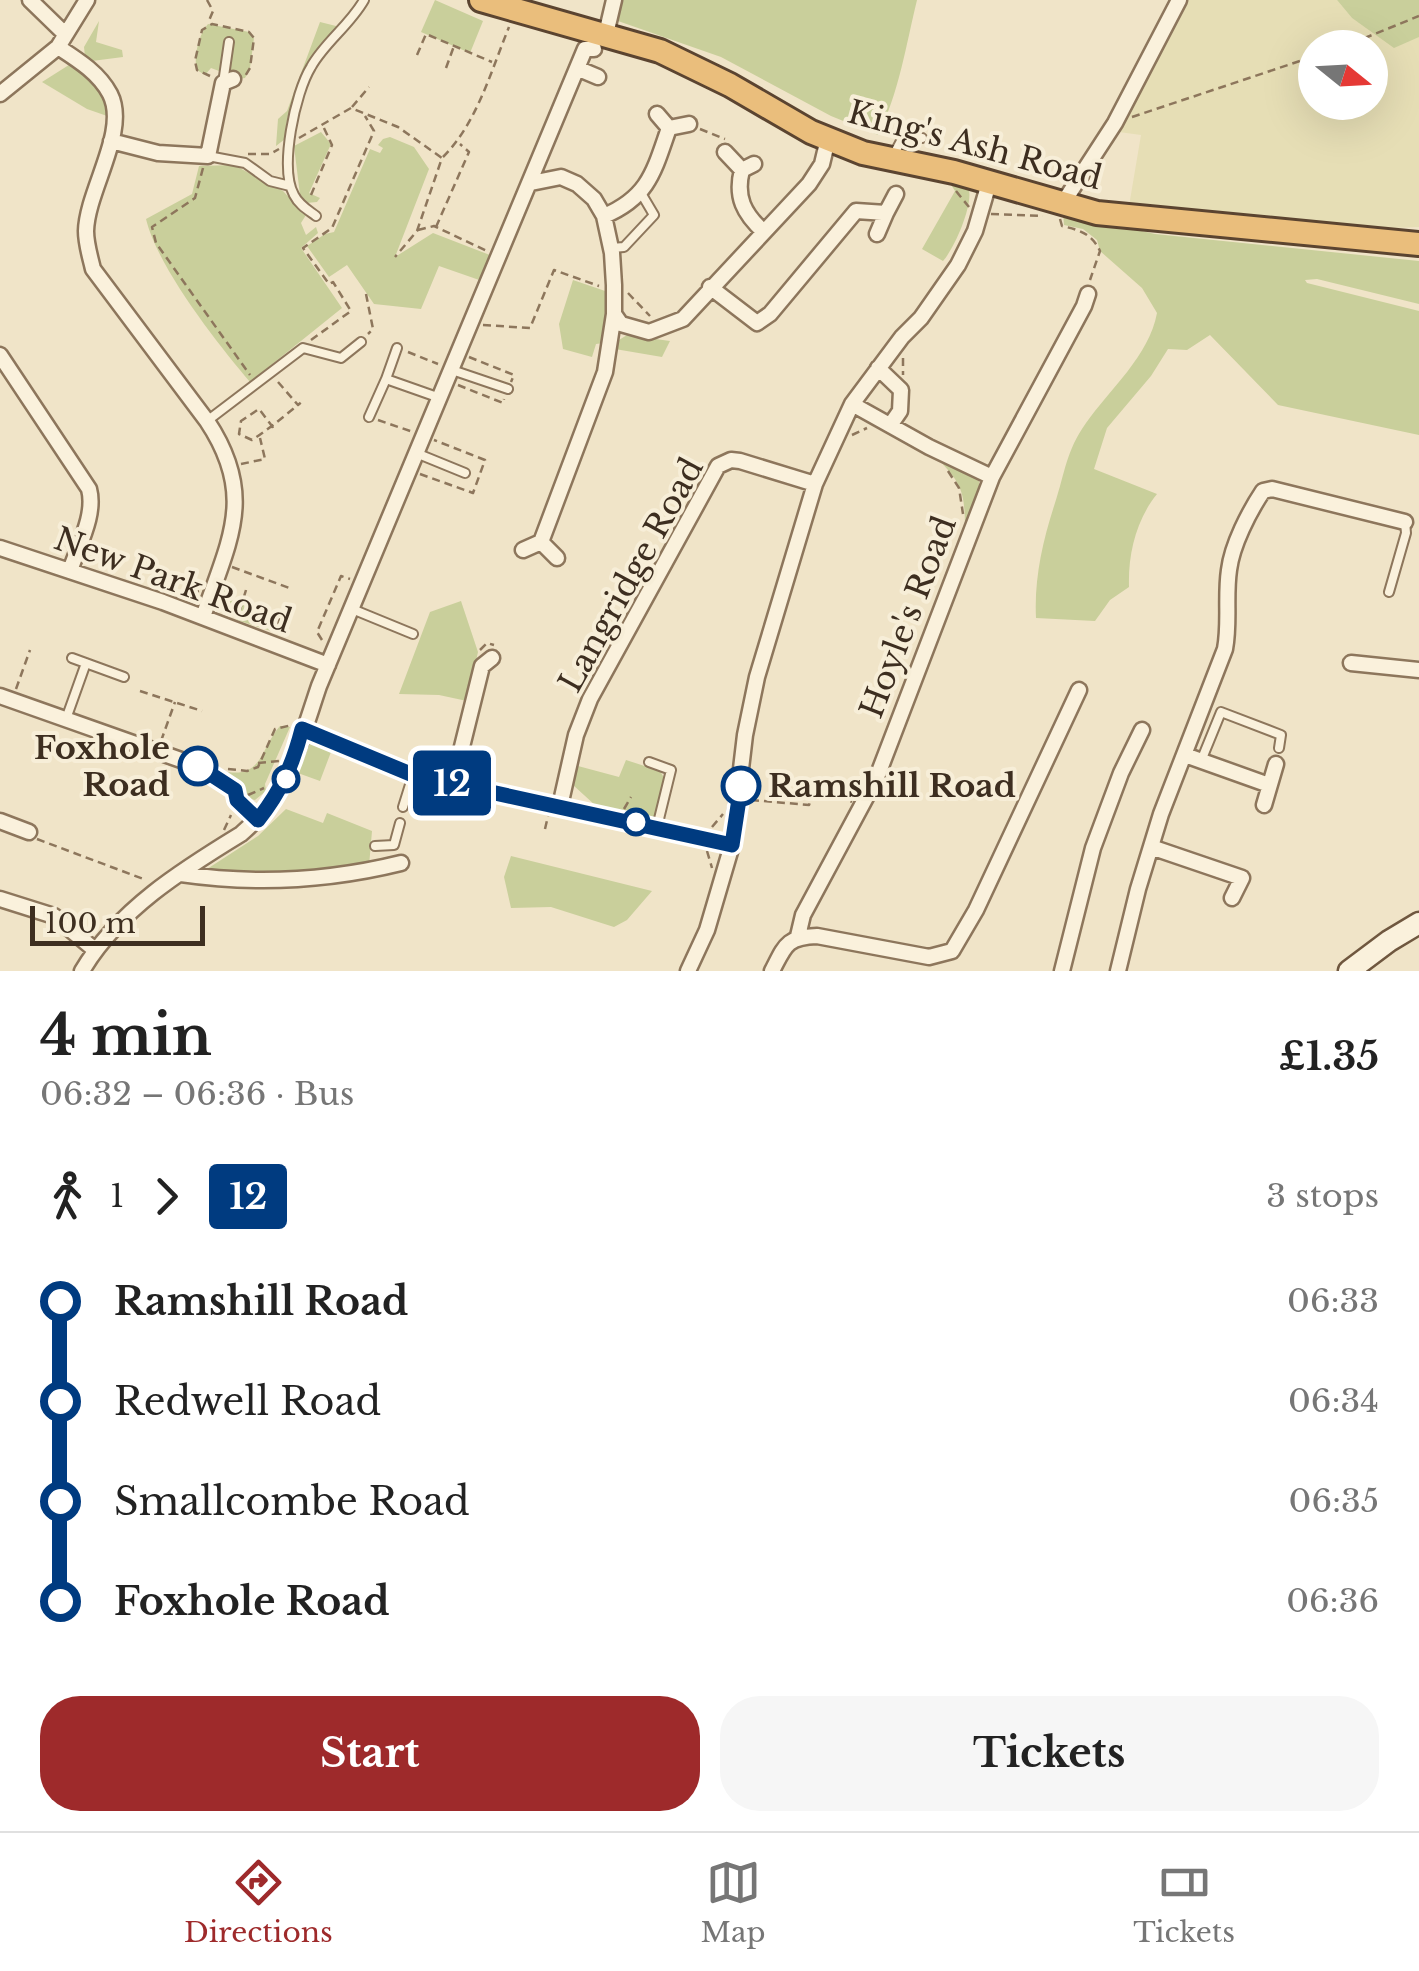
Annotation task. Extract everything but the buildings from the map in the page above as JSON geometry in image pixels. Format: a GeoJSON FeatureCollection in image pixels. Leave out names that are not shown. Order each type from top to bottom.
{"type":"FeatureCollection","features":[{"type":"Feature","properties":{"kind":"highway","name":"King's Ash Road"},"geometry":{"type":"LineString","coordinates":[[481,0],[600,41],[688,64],[828,140],[990,183],[1061,210],[1419,244]]}},
{"type":"Feature","properties":{"kind":"main road"},"geometry":{"type":"LineString","coordinates":[[1349,971],[1388,941],[1419,924]]}},
{"type":"Feature","properties":{"kind":"street"},"geometry":{"type":"LineString","coordinates":[[30,0],[109,93],[116,118],[88,216],[88,247],[94,269],[207,421],[223,446],[234,484],[236,508],[232,531],[203,617]]}},
{"type":"Feature","properties":{"kind":"street"},"geometry":{"type":"LineString","coordinates":[[0,94],[62,41],[87,0]]}},
{"type":"Feature","properties":{"kind":"street"},"geometry":{"type":"LineString","coordinates":[[82,971],[126,915],[258,820],[279,794],[361,583],[585,49],[600,41],[614,0]]}},
{"type":"Feature","properties":{"kind":"street"},"geometry":{"type":"LineString","coordinates":[[1061,210],[1114,123],[1179,0]]}},
{"type":"Feature","properties":{"kind":"street"},"geometry":{"type":"LineString","coordinates":[[579,69],[598,77]]}},
{"type":"Feature","properties":{"kind":"street"},"geometry":{"type":"LineString","coordinates":[[111,141],[158,153],[205,156],[224,80]]}},
{"type":"Feature","properties":{"kind":"street"},"geometry":{"type":"LineString","coordinates":[[657,114],[669,128]]}},
{"type":"Feature","properties":{"kind":"street"},"geometry":{"type":"LineString","coordinates":[[669,128],[689,124]]}},
{"type":"Feature","properties":{"kind":"street"},"geometry":{"type":"LineString","coordinates":[[604,216],[641,193],[652,176],[669,128]]}},
{"type":"Feature","properties":{"kind":"street"},"geometry":{"type":"LineString","coordinates":[[614,314],[620,324],[636,331],[662,330],[683,319],[809,184],[822,164],[828,140]]}},
{"type":"Feature","properties":{"kind":"street"},"geometry":{"type":"LineString","coordinates":[[726,152],[748,167],[739,182],[743,209],[764,232]]}},
{"type":"Feature","properties":{"kind":"street"},"geometry":{"type":"LineString","coordinates":[[523,550],[541,542],[598,392],[610,352],[614,314],[611,248],[604,216],[594,199],[577,184],[561,177],[531,184]]}},
{"type":"Feature","properties":{"kind":"street"},"geometry":{"type":"LineString","coordinates":[[688,971],[706,930],[732,845],[745,734],[757,677],[815,484],[852,404],[958,266],[975,231],[990,183]]}},
{"type":"Feature","properties":{"kind":"street"},"geometry":{"type":"LineString","coordinates":[[877,234],[896,194]]}},
{"type":"Feature","properties":{"kind":"street"},"geometry":{"type":"LineString","coordinates":[[756,323],[770,314],[856,211],[886,213]]}},
{"type":"Feature","properties":{"kind":"street"},"geometry":{"type":"LineString","coordinates":[[710,287],[756,323],[765,340]]}},
{"type":"Feature","properties":{"kind":"street","name":"Hoyle's Road"},"geometry":{"type":"LineString","coordinates":[[772,971],[785,946],[798,936],[802,915],[877,777],[992,478],[1088,294]]}},
{"type":"Feature","properties":{"kind":"street"},"geometry":{"type":"LineString","coordinates":[[0,355],[5,373],[89,489],[90,512],[70,570]]}},
{"type":"Feature","properties":{"kind":"street"},"geometry":{"type":"LineString","coordinates":[[878,368],[901,390],[900,410],[888,422]]}},
{"type":"Feature","properties":{"kind":"street"},"geometry":{"type":"LineString","coordinates":[[852,404],[992,478]]}},
{"type":"Feature","properties":{"kind":"street","name":"Langridge Road"},"geometry":{"type":"LineString","coordinates":[[560,806],[576,735],[590,699],[718,466],[740,461],[815,484]]}},
{"type":"Feature","properties":{"kind":"street"},"geometry":{"type":"LineString","coordinates":[[1118,971],[1172,782],[1186,755],[1225,649],[1229,630],[1229,568],[1263,490],[1405,522]]}},
{"type":"Feature","properties":{"kind":"street"},"geometry":{"type":"LineString","coordinates":[[541,542],[557,558]]}},
{"type":"Feature","properties":{"kind":"street","name":"New Park Road"},"geometry":{"type":"LineString","coordinates":[[0,548],[163,602],[328,665]]}},
{"type":"Feature","properties":{"kind":"street"},"geometry":{"type":"LineString","coordinates":[[454,783],[482,666],[492,658]]}},
{"type":"Feature","properties":{"kind":"street"},"geometry":{"type":"LineString","coordinates":[[1351,662],[1419,670]]}},
{"type":"Feature","properties":{"kind":"street"},"geometry":{"type":"LineString","coordinates":[[798,936],[930,957],[952,951],[976,910],[1080,690]]}},
{"type":"Feature","properties":{"kind":"street"},"geometry":{"type":"LineString","coordinates":[[6,698],[198,766],[235,790],[237,800],[258,820]]}},
{"type":"Feature","properties":{"kind":"street"},"geometry":{"type":"LineString","coordinates":[[302,729],[413,775],[732,845]]}},
{"type":"Feature","properties":{"kind":"street"},"geometry":{"type":"LineString","coordinates":[[1062,971],[1093,848],[1121,772],[1142,730]]}},
{"type":"Feature","properties":{"kind":"street"},"geometry":{"type":"LineString","coordinates":[[1186,755],[1268,785]]}},
{"type":"Feature","properties":{"kind":"street"},"geometry":{"type":"LineString","coordinates":[[1264,804],[1278,756]]}},
{"type":"Feature","properties":{"kind":"street"},"geometry":{"type":"LineString","coordinates":[[0,821],[29,832]]}},
{"type":"Feature","properties":{"kind":"street"},"geometry":{"type":"LineString","coordinates":[[1151,847],[1244,875],[1232,898]]}},
{"type":"Feature","properties":{"kind":"street"},"geometry":{"type":"LineString","coordinates":[[181,874],[232,880],[312,880],[401,863]]}},
{"type":"Feature","properties":{"kind":"street"},"geometry":{"type":"LineString","coordinates":[[0,899],[54,916],[95,950]]}},
{"type":"Feature","properties":{"kind":"lane"},"geometry":{"type":"LineString","coordinates":[[316,216],[303,206],[290,186],[289,144],[294,112],[311,66],[364,0]]}},
{"type":"Feature","properties":{"kind":"lane"},"geometry":{"type":"LineString","coordinates":[[224,80],[229,42]]}},
{"type":"Feature","properties":{"kind":"lane"},"geometry":{"type":"LineString","coordinates":[[892,158],[903,137],[922,138]]}},
{"type":"Feature","properties":{"kind":"lane"},"geometry":{"type":"LineString","coordinates":[[205,156],[244,164],[270,181],[290,186]]}},
{"type":"Feature","properties":{"kind":"lane"},"geometry":{"type":"LineString","coordinates":[[611,248],[624,247],[654,215],[641,193]]}},
{"type":"Feature","properties":{"kind":"lane"},"geometry":{"type":"LineString","coordinates":[[207,421],[302,348],[341,358],[361,342]]}},
{"type":"Feature","properties":{"kind":"lane"},"geometry":{"type":"LineString","coordinates":[[369,418],[397,348]]}},
{"type":"Feature","properties":{"kind":"lane"},"geometry":{"type":"LineString","coordinates":[[452,370],[508,389]]}},
{"type":"Feature","properties":{"kind":"lane"},"geometry":{"type":"LineString","coordinates":[[386,379],[440,398]]}},
{"type":"Feature","properties":{"kind":"lane"},"geometry":{"type":"LineString","coordinates":[[416,453],[465,473]]}},
{"type":"Feature","properties":{"kind":"lane"},"geometry":{"type":"LineString","coordinates":[[1389,592],[1406,533],[1405,522]]}},
{"type":"Feature","properties":{"kind":"lane"},"geometry":{"type":"LineString","coordinates":[[352,609],[413,634]]}},
{"type":"Feature","properties":{"kind":"lane"},"geometry":{"type":"LineString","coordinates":[[72,658],[124,677]]}},
{"type":"Feature","properties":{"kind":"lane"},"geometry":{"type":"LineString","coordinates":[[66,720],[86,663]]}},
{"type":"Feature","properties":{"kind":"lane"},"geometry":{"type":"LineString","coordinates":[[1202,761],[1221,712],[1281,735],[1278,756]]}},
{"type":"Feature","properties":{"kind":"lane"},"geometry":{"type":"LineString","coordinates":[[649,762],[671,770],[658,827]]}},
{"type":"Feature","properties":{"kind":"lane"},"geometry":{"type":"LineString","coordinates":[[403,807],[413,775]]}},
{"type":"Feature","properties":{"kind":"lane"},"geometry":{"type":"LineString","coordinates":[[375,846],[394,846],[400,822]]}},
{"type":"Feature","properties":{"kind":"path"},"geometry":{"type":"LineString","coordinates":[[207,0],[212,11],[208,24]]}},
{"type":"Feature","properties":{"kind":"path"},"geometry":{"type":"LineString","coordinates":[[395,258],[417,231],[442,158],[458,142],[514,11]]}},
{"type":"Feature","properties":{"kind":"path"},"geometry":{"type":"LineString","coordinates":[[1384,30],[1419,16]]}},
{"type":"Feature","properties":{"kind":"path"},"geometry":{"type":"LineString","coordinates":[[417,54],[426,34],[494,63]]}},
{"type":"Feature","properties":{"kind":"path"},"geometry":{"type":"LineString","coordinates":[[446,68],[454,46]]}},
{"type":"Feature","properties":{"kind":"path"},"geometry":{"type":"LineString","coordinates":[[1114,123],[1298,62]]}},
{"type":"Feature","properties":{"kind":"path"},"geometry":{"type":"LineString","coordinates":[[244,154],[270,154],[289,144],[350,108],[369,87]]}},
{"type":"Feature","properties":{"kind":"path"},"geometry":{"type":"LineString","coordinates":[[350,108],[398,127],[442,158]]}},
{"type":"Feature","properties":{"kind":"path"},"geometry":{"type":"LineString","coordinates":[[333,282],[329,284],[303,248],[332,228],[374,131],[364,118],[366,114]]}},
{"type":"Feature","properties":{"kind":"path"},"geometry":{"type":"LineString","coordinates":[[311,195],[332,144],[322,124]]}},
{"type":"Feature","properties":{"kind":"path"},"geometry":{"type":"LineString","coordinates":[[689,124],[727,140],[726,152]]}},
{"type":"Feature","properties":{"kind":"path"},"geometry":{"type":"LineString","coordinates":[[436,227],[469,152],[458,142]]}},
{"type":"Feature","properties":{"kind":"path"},"geometry":{"type":"LineString","coordinates":[[205,156],[195,198],[152,227],[156,243],[253,380]]}},
{"type":"Feature","properties":{"kind":"path"},"geometry":{"type":"LineString","coordinates":[[1061,210],[1062,226],[1082,231],[1096,241],[1100,251],[1088,294]]}},
{"type":"Feature","properties":{"kind":"path"},"geometry":{"type":"LineString","coordinates":[[417,231],[436,227],[499,257]]}},
{"type":"Feature","properties":{"kind":"path"},"geometry":{"type":"LineString","coordinates":[[472,325],[530,328],[554,270],[600,286],[614,281],[662,330]]}},
{"type":"Feature","properties":{"kind":"path"},"geometry":{"type":"LineString","coordinates":[[302,348],[351,312],[331,276]]}},
{"type":"Feature","properties":{"kind":"path"},"geometry":{"type":"LineString","coordinates":[[361,342],[374,329],[366,294]]}},
{"type":"Feature","properties":{"kind":"path"},"geometry":{"type":"LineString","coordinates":[[308,332],[313,338]]}},
{"type":"Feature","properties":{"kind":"path"},"geometry":{"type":"LineString","coordinates":[[902,337],[904,384]]}},
{"type":"Feature","properties":{"kind":"path"},"geometry":{"type":"LineString","coordinates":[[397,348],[452,370]]}},
{"type":"Feature","properties":{"kind":"path"},"geometry":{"type":"LineString","coordinates":[[274,378],[298,405]]}},
{"type":"Feature","properties":{"kind":"path"},"geometry":{"type":"LineString","coordinates":[[273,427],[258,409],[241,421],[239,434],[252,440],[273,427],[304,400]]}},
{"type":"Feature","properties":{"kind":"path"},"geometry":{"type":"LineString","coordinates":[[369,418],[424,436]]}},
{"type":"Feature","properties":{"kind":"path"},"geometry":{"type":"LineString","coordinates":[[835,442],[888,422]]}},
{"type":"Feature","properties":{"kind":"path"},"geometry":{"type":"LineString","coordinates":[[240,464],[265,458],[258,436]]}},
{"type":"Feature","properties":{"kind":"path"},"geometry":{"type":"LineString","coordinates":[[221,563],[292,589]]}},
{"type":"Feature","properties":{"kind":"path"},"geometry":{"type":"LineString","coordinates":[[322,640],[317,632],[341,576],[361,583]]}},
{"type":"Feature","properties":{"kind":"path"},"geometry":{"type":"LineString","coordinates":[[163,602],[213,586],[246,632]]}},
{"type":"Feature","properties":{"kind":"path"},"geometry":{"type":"LineString","coordinates":[[246,590],[239,612],[276,626],[280,617]]}},
{"type":"Feature","properties":{"kind":"path"},"geometry":{"type":"LineString","coordinates":[[247,615],[250,604]]}},
{"type":"Feature","properties":{"kind":"path"},"geometry":{"type":"LineString","coordinates":[[257,619],[261,607]]}},
{"type":"Feature","properties":{"kind":"path"},"geometry":{"type":"LineString","coordinates":[[267,622],[270,613]]}},
{"type":"Feature","properties":{"kind":"path"},"geometry":{"type":"LineString","coordinates":[[6,698],[30,650]]}},
{"type":"Feature","properties":{"kind":"path"},"geometry":{"type":"LineString","coordinates":[[140,690],[202,711]]}},
{"type":"Feature","properties":{"kind":"path"},"geometry":{"type":"LineString","coordinates":[[158,752],[175,702]]}},
{"type":"Feature","properties":{"kind":"path"},"geometry":{"type":"LineString","coordinates":[[198,766],[247,771],[258,768],[275,729],[293,725],[302,729]]}},
{"type":"Feature","properties":{"kind":"path"},"geometry":{"type":"LineString","coordinates":[[461,754],[495,792]]}},
{"type":"Feature","properties":{"kind":"path"},"geometry":{"type":"LineString","coordinates":[[258,763],[295,758]]}},
{"type":"Feature","properties":{"kind":"path"},"geometry":{"type":"LineString","coordinates":[[755,800],[809,804],[818,785],[845,798]]}},
{"type":"Feature","properties":{"kind":"path"},"geometry":{"type":"LineString","coordinates":[[29,832],[40,843],[148,881],[156,892]]}},
{"type":"Feature","properties":{"kind":"shaded area"},"geometry":{"type":"Polygon","coordinates":[[[1188,0],[1337,0],[1352,18],[1370,30],[1298,30],[1298,120],[1388,120],[1388,33],[1419,36],[1419,227],[1129,206],[1141,135],[1119,132],[1188,0]]]}},
{"type":"Feature","properties":{"kind":"green space"},"geometry":{"type":"Polygon","coordinates":[[[435,0],[483,21],[470,53],[421,32],[435,0]]]}},
{"type":"Feature","properties":{"kind":"green space"},"geometry":{"type":"Polygon","coordinates":[[[618,0],[917,0],[897,86],[878,135],[831,116],[721,57],[618,21],[618,0]]]}},
{"type":"Feature","properties":{"kind":"green space"},"geometry":{"type":"Polygon","coordinates":[[[1337,0],[1419,0],[1419,37],[1394,48],[1388,44],[1388,30],[1369,30],[1337,0]]]}},
{"type":"Feature","properties":{"kind":"green space"},"geometry":{"type":"Polygon","coordinates":[[[99,21],[96,42],[122,50],[123,57],[92,61],[85,57],[84,47],[99,21]]]}},
{"type":"Feature","properties":{"kind":"green space"},"geometry":{"type":"Polygon","coordinates":[[[320,22],[340,27],[303,78],[290,108],[285,139],[276,146],[278,119],[287,111],[320,22]]]}},
{"type":"Feature","properties":{"kind":"green space"},"geometry":{"type":"Polygon","coordinates":[[[208,24],[249,32],[254,38],[245,78],[239,79],[238,72],[227,74],[211,68],[205,75],[197,70],[198,46],[208,24]]]}},
{"type":"Feature","properties":{"kind":"green space"},"geometry":{"type":"Polygon","coordinates":[[[72,63],[105,96],[110,117],[87,109],[42,82],[72,63]]]}},
{"type":"Feature","properties":{"kind":"green space"},"geometry":{"type":"Polygon","coordinates":[[[321,132],[331,144],[309,193],[320,198],[306,203],[300,195],[294,146],[321,132]]]}},
{"type":"Feature","properties":{"kind":"green space"},"geometry":{"type":"Polygon","coordinates":[[[390,137],[414,147],[429,169],[395,257],[433,233],[495,257],[485,282],[439,266],[421,309],[374,304],[347,265],[329,277],[307,246],[334,232],[370,149],[380,153],[383,148],[378,145],[390,137]]]}},
{"type":"Feature","properties":{"kind":"green space"},"geometry":{"type":"Polygon","coordinates":[[[234,165],[283,191],[306,215],[301,223],[306,235],[316,227],[318,233],[301,248],[342,308],[250,382],[175,282],[146,219],[192,194],[199,166],[234,165]]]}},
{"type":"Feature","properties":{"kind":"green space"},"geometry":{"type":"Polygon","coordinates":[[[950,183],[968,187],[969,203],[958,236],[943,261],[922,249],[955,191],[950,183]]]}},
{"type":"Feature","properties":{"kind":"green space"},"geometry":{"type":"Polygon","coordinates":[[[1063,213],[1155,234],[1419,261],[1419,304],[1317,279],[1305,280],[1419,311],[1419,435],[1278,405],[1210,335],[1187,350],[1168,349],[1151,376],[1107,428],[1094,469],[1157,494],[1135,538],[1129,587],[1110,600],[1095,621],[1036,618],[1043,545],[1070,453],[1079,433],[1146,344],[1157,313],[1142,288],[1100,251],[1097,240],[1083,229],[1064,225],[1063,213]]]}},
{"type":"Feature","properties":{"kind":"green space"},"geometry":{"type":"Polygon","coordinates":[[[573,280],[608,292],[603,343],[596,344],[592,357],[563,349],[559,324],[573,280]]]}},
{"type":"Feature","properties":{"kind":"green space"},"geometry":{"type":"Polygon","coordinates":[[[627,335],[670,341],[662,357],[615,349],[627,335]]]}},
{"type":"Feature","properties":{"kind":"green space"},"geometry":{"type":"Polygon","coordinates":[[[933,454],[979,481],[980,494],[965,533],[960,489],[933,454]]]}},
{"type":"Feature","properties":{"kind":"green space"},"geometry":{"type":"Polygon","coordinates":[[[220,584],[234,589],[231,600],[282,617],[274,632],[237,620],[217,590],[220,584]]]}},
{"type":"Feature","properties":{"kind":"green space"},"geometry":{"type":"Polygon","coordinates":[[[461,601],[478,652],[467,701],[439,695],[399,694],[430,612],[461,601]]]}},
{"type":"Feature","properties":{"kind":"green space"},"geometry":{"type":"Polygon","coordinates":[[[280,726],[290,727],[265,784],[266,791],[255,800],[245,798],[228,772],[248,770],[255,765],[280,726]]]}},
{"type":"Feature","properties":{"kind":"green space"},"geometry":{"type":"Polygon","coordinates":[[[309,743],[331,752],[320,781],[295,772],[309,743]]]}},
{"type":"Feature","properties":{"kind":"green space"},"geometry":{"type":"Polygon","coordinates":[[[626,760],[660,771],[666,781],[657,819],[596,806],[573,785],[578,766],[619,777],[626,760]]]}},
{"type":"Feature","properties":{"kind":"green space"},"geometry":{"type":"Polygon","coordinates":[[[286,809],[323,823],[327,813],[372,831],[369,866],[297,876],[204,871],[258,836],[286,809]]]}},
{"type":"Feature","properties":{"kind":"green space"},"geometry":{"type":"Polygon","coordinates":[[[511,856],[652,891],[627,920],[614,927],[551,907],[511,908],[504,877],[511,856]]]}},
{"type":"Feature","properties":{"kind":"bus line","name":"12"},"geometry":{"type":"LineString","coordinates":[[198,766],[235,790],[237,800],[258,820],[279,794],[295,758],[302,729],[413,775],[732,845],[741,786]]}},
{"type":"Feature","properties":{"kind":"place","name":"Foxhole Road"},"geometry":{"type":"Point","coordinates":[198,766]}},
{"type":"Feature","properties":{"kind":"place","name":"Ramshill Road"},"geometry":{"type":"Point","coordinates":[741,786]}}]}
